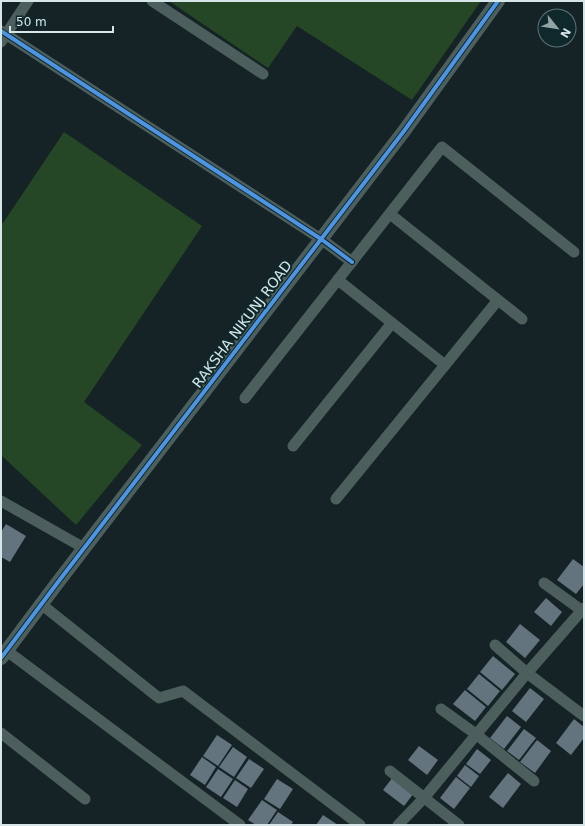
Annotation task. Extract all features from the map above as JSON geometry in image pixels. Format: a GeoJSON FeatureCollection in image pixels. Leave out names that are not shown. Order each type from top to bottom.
{"type":"FeatureCollection","features":[{"type":"Feature","properties":{"kind":"street"},"geometry":{"type":"LineString","coordinates":[[28,1],[3,36],[321,239],[352,262]]}},
{"type":"Feature","properties":{"kind":"street"},"geometry":{"type":"LineString","coordinates":[[152,1],[263,74]]}},
{"type":"Feature","properties":{"kind":"street","name":"RAKSHA NIKUNJ ROAD"},"geometry":{"type":"LineString","coordinates":[[4,655],[41,604],[404,131],[498,1]]}},
{"type":"Feature","properties":{"kind":"street"},"geometry":{"type":"LineString","coordinates":[[245,398],[442,147],[574,252]]}},
{"type":"Feature","properties":{"kind":"street"},"geometry":{"type":"LineString","coordinates":[[390,214],[522,319]]}},
{"type":"Feature","properties":{"kind":"street"},"geometry":{"type":"LineString","coordinates":[[338,280],[445,365]]}},
{"type":"Feature","properties":{"kind":"street"},"geometry":{"type":"LineString","coordinates":[[336,499],[498,300]]}},
{"type":"Feature","properties":{"kind":"street"},"geometry":{"type":"LineString","coordinates":[[293,446],[392,323]]}},
{"type":"Feature","properties":{"kind":"street"},"geometry":{"type":"LineString","coordinates":[[1,501],[84,548]]}},
{"type":"Feature","properties":{"kind":"street"},"geometry":{"type":"LineString","coordinates":[[398,825],[424,798],[527,673],[583,610],[544,583]]}},
{"type":"Feature","properties":{"kind":"street"},"geometry":{"type":"LineString","coordinates":[[41,604],[159,698],[183,691],[360,825]]}},
{"type":"Feature","properties":{"kind":"street"},"geometry":{"type":"LineString","coordinates":[[495,645],[527,673],[584,716]]}},
{"type":"Feature","properties":{"kind":"street"},"geometry":{"type":"LineString","coordinates":[[4,655],[240,825]]}},
{"type":"Feature","properties":{"kind":"street"},"geometry":{"type":"LineString","coordinates":[[441,708],[534,781]]}},
{"type":"Feature","properties":{"kind":"street"},"geometry":{"type":"LineString","coordinates":[[1,733],[85,799]]}},
{"type":"Feature","properties":{"kind":"street"},"geometry":{"type":"LineString","coordinates":[[390,771],[459,825]]}},
{"type":"Feature","properties":{"kind":"green space"},"geometry":{"type":"Polygon","coordinates":[[[169,1],[481,1],[412,100],[297,26],[268,68],[169,1]]]}},
{"type":"Feature","properties":{"kind":"green space"},"geometry":{"type":"Polygon","coordinates":[[[64,132],[202,226],[84,402],[142,445],[76,525],[1,455],[1,226],[64,132]]]}},
{"type":"Feature","properties":{"kind":"building"},"geometry":{"type":"Polygon","coordinates":[[[6,524],[26,536],[10,562],[1,557],[1,532],[6,524]]]}},
{"type":"Feature","properties":{"kind":"building"},"geometry":{"type":"Polygon","coordinates":[[[573,559],[584,567],[584,584],[576,594],[557,580],[573,559]]]}},
{"type":"Feature","properties":{"kind":"building"},"geometry":{"type":"Polygon","coordinates":[[[546,598],[562,612],[551,626],[534,612],[546,598]]]}},
{"type":"Feature","properties":{"kind":"building"},"geometry":{"type":"Polygon","coordinates":[[[520,624],[540,640],[525,658],[506,642],[520,624]]]}},
{"type":"Feature","properties":{"kind":"building"},"geometry":{"type":"Polygon","coordinates":[[[493,656],[515,674],[502,690],[480,672],[493,656]]]}},
{"type":"Feature","properties":{"kind":"building"},"geometry":{"type":"Polygon","coordinates":[[[479,674],[500,691],[488,706],[467,689],[479,674]]]}},
{"type":"Feature","properties":{"kind":"building"},"geometry":{"type":"Polygon","coordinates":[[[530,688],[544,699],[526,722],[512,711],[530,688]]]}},
{"type":"Feature","properties":{"kind":"building"},"geometry":{"type":"Polygon","coordinates":[[[465,690],[486,707],[475,721],[453,704],[465,690]]]}},
{"type":"Feature","properties":{"kind":"building"},"geometry":{"type":"Polygon","coordinates":[[[507,716],[521,727],[504,749],[490,738],[507,716]]]}},
{"type":"Feature","properties":{"kind":"building"},"geometry":{"type":"Polygon","coordinates":[[[574,719],[584,727],[584,738],[571,755],[556,743],[574,719]]]}},
{"type":"Feature","properties":{"kind":"building"},"geometry":{"type":"Polygon","coordinates":[[[524,729],[536,738],[519,760],[507,751],[524,729]]]}},
{"type":"Feature","properties":{"kind":"building"},"geometry":{"type":"Polygon","coordinates":[[[217,735],[232,745],[218,766],[203,756],[217,735]]]}},
{"type":"Feature","properties":{"kind":"building"},"geometry":{"type":"Polygon","coordinates":[[[537,740],[551,751],[535,773],[520,762],[537,740]]]}},
{"type":"Feature","properties":{"kind":"building"},"geometry":{"type":"Polygon","coordinates":[[[419,746],[438,760],[427,775],[408,760],[419,746]]]}},
{"type":"Feature","properties":{"kind":"building"},"geometry":{"type":"Polygon","coordinates":[[[233,747],[247,757],[234,777],[219,767],[233,747]]]}},
{"type":"Feature","properties":{"kind":"building"},"geometry":{"type":"Polygon","coordinates":[[[477,749],[491,760],[480,774],[466,764],[477,749]]]}},
{"type":"Feature","properties":{"kind":"building"},"geometry":{"type":"Polygon","coordinates":[[[202,757],[216,767],[205,785],[190,775],[202,757]]]}},
{"type":"Feature","properties":{"kind":"building"},"geometry":{"type":"Polygon","coordinates":[[[249,759],[264,769],[251,788],[236,778],[249,759]]]}},
{"type":"Feature","properties":{"kind":"building"},"geometry":{"type":"Polygon","coordinates":[[[465,765],[479,776],[471,787],[457,776],[465,765]]]}},
{"type":"Feature","properties":{"kind":"building"},"geometry":{"type":"Polygon","coordinates":[[[218,769],[233,779],[221,797],[206,787],[218,769]]]}},
{"type":"Feature","properties":{"kind":"building"},"geometry":{"type":"Polygon","coordinates":[[[508,773],[521,784],[503,808],[489,797],[508,773]]]}},
{"type":"Feature","properties":{"kind":"building"},"geometry":{"type":"Polygon","coordinates":[[[393,777],[414,793],[404,806],[383,790],[393,777]]]}},
{"type":"Feature","properties":{"kind":"building"},"geometry":{"type":"Polygon","coordinates":[[[456,777],[470,788],[454,809],[440,798],[456,777]]]}},
{"type":"Feature","properties":{"kind":"building"},"geometry":{"type":"Polygon","coordinates":[[[277,779],[293,789],[280,809],[264,799],[277,779]]]}},
{"type":"Feature","properties":{"kind":"building"},"geometry":{"type":"Polygon","coordinates":[[[235,780],[248,789],[237,807],[223,798],[235,780]]]}},
{"type":"Feature","properties":{"kind":"building"},"geometry":{"type":"Polygon","coordinates":[[[262,800],[277,810],[267,825],[256,825],[248,820],[262,800]]]}},
{"type":"Feature","properties":{"kind":"building"},"geometry":{"type":"Polygon","coordinates":[[[278,812],[293,822],[291,825],[269,825],[278,812]]]}},
{"type":"Feature","properties":{"kind":"building"},"geometry":{"type":"Polygon","coordinates":[[[323,815],[338,825],[316,825],[323,815]]]}},
{"type":"Feature","properties":{"kind":"cycle path"},"geometry":{"type":"LineString","coordinates":[[1,658],[404,131],[498,1]]}},
{"type":"Feature","properties":{"kind":"cycle path"},"geometry":{"type":"LineString","coordinates":[[1,31],[321,239],[352,262]]}}]}
